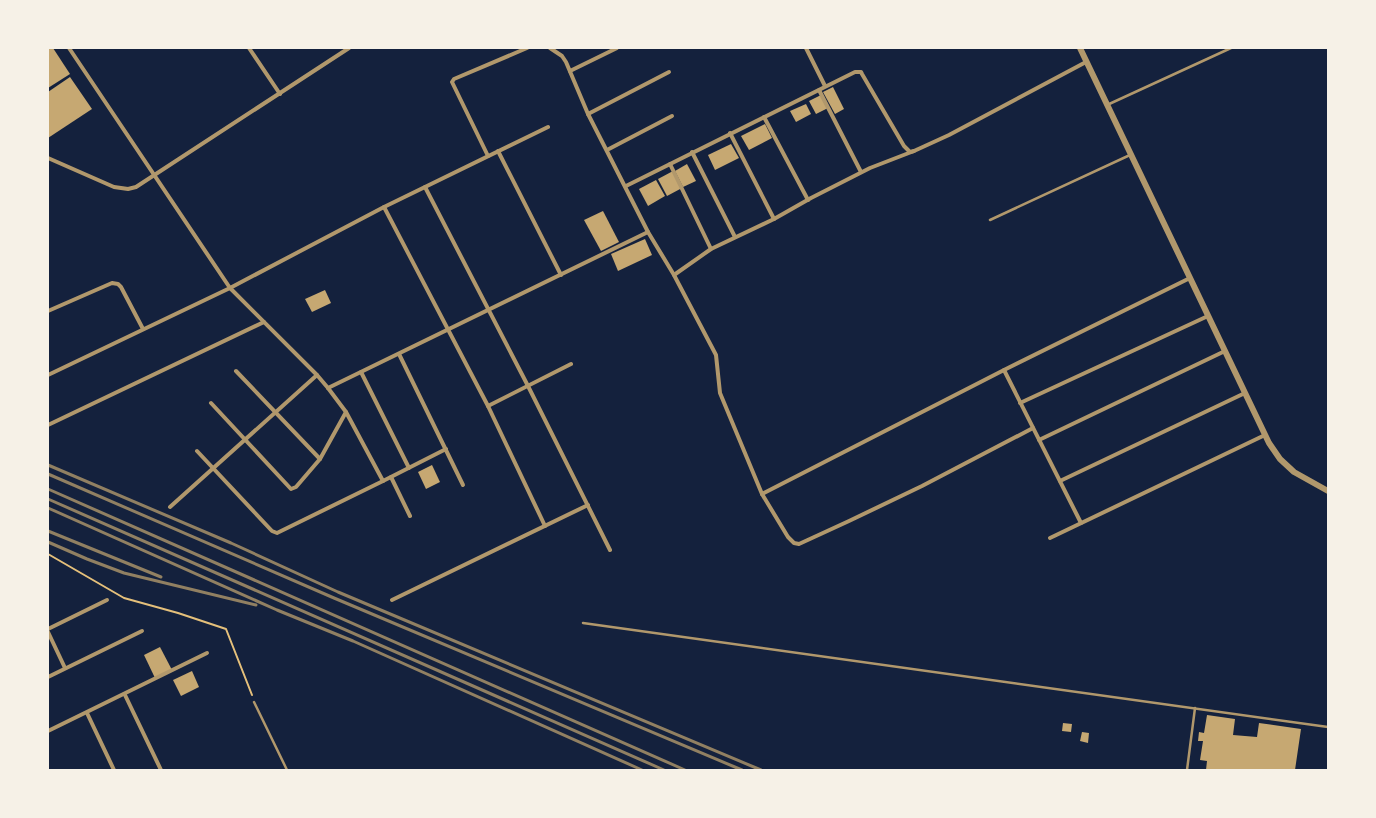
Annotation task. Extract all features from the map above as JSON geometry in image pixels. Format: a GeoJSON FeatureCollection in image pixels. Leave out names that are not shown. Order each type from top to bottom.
{"type":"FeatureCollection","features":[{"type":"Feature","properties":{"kind":"street"},"geometry":{"type":"LineString","coordinates":[[69,48],[230,288],[317,375],[328,388],[346,412],[383,481]]}},
{"type":"Feature","properties":{"kind":"street"},"geometry":{"type":"LineString","coordinates":[[249,48],[280,94]]}},
{"type":"Feature","properties":{"kind":"street"},"geometry":{"type":"LineString","coordinates":[[48,158],[121,189],[128,190],[155,176],[349,48]]}},
{"type":"Feature","properties":{"kind":"street"},"geometry":{"type":"LineString","coordinates":[[488,156],[452,82],[527,48]]}},
{"type":"Feature","properties":{"kind":"street"},"geometry":{"type":"LineString","coordinates":[[550,48],[564,59],[570,70],[588,114],[608,150],[648,232],[674,275],[716,355],[720,393],[762,494],[788,537],[794,543],[799,544],[889,502],[1033,428]]}},
{"type":"Feature","properties":{"kind":"street"},"geometry":{"type":"LineString","coordinates":[[570,70],[617,48]]}},
{"type":"Feature","properties":{"kind":"street"},"geometry":{"type":"LineString","coordinates":[[806,48],[826,86]]}},
{"type":"Feature","properties":{"kind":"street"},"geometry":{"type":"LineString","coordinates":[[1080,48],[1269,443],[1280,458],[1294,472],[1328,491]]}},
{"type":"Feature","properties":{"kind":"street"},"geometry":{"type":"LineString","coordinates":[[674,275],[712,249],[735,237],[774,219],[861,172],[949,135],[1086,62]]}},
{"type":"Feature","properties":{"kind":"street"},"geometry":{"type":"LineString","coordinates":[[588,114],[669,72]]}},
{"type":"Feature","properties":{"kind":"street"},"geometry":{"type":"LineString","coordinates":[[626,186],[855,72],[860,72],[904,146],[910,152],[914,151]]}},
{"type":"Feature","properties":{"kind":"street"},"geometry":{"type":"LineString","coordinates":[[819,90],[861,172]]}},
{"type":"Feature","properties":{"kind":"street"},"geometry":{"type":"LineString","coordinates":[[608,150],[672,116]]}},
{"type":"Feature","properties":{"kind":"street"},"geometry":{"type":"LineString","coordinates":[[764,117],[808,200]]}},
{"type":"Feature","properties":{"kind":"street"},"geometry":{"type":"LineString","coordinates":[[48,376],[230,288],[384,207],[548,127]]}},
{"type":"Feature","properties":{"kind":"street"},"geometry":{"type":"LineString","coordinates":[[730,133],[774,219]]}},
{"type":"Feature","properties":{"kind":"street"},"geometry":{"type":"LineString","coordinates":[[498,151],[561,275]]}},
{"type":"Feature","properties":{"kind":"street"},"geometry":{"type":"LineString","coordinates":[[692,152],[735,237]]}},
{"type":"Feature","properties":{"kind":"street"},"geometry":{"type":"LineString","coordinates":[[670,164],[712,249]]}},
{"type":"Feature","properties":{"kind":"street"},"geometry":{"type":"LineString","coordinates":[[425,187],[528,386],[610,550]]}},
{"type":"Feature","properties":{"kind":"street"},"geometry":{"type":"LineString","coordinates":[[384,207],[488,406],[545,526]]}},
{"type":"Feature","properties":{"kind":"street"},"geometry":{"type":"LineString","coordinates":[[328,388],[489,311],[648,232]]}},
{"type":"Feature","properties":{"kind":"street"},"geometry":{"type":"LineString","coordinates":[[762,494],[1004,370],[1190,278]]}},
{"type":"Feature","properties":{"kind":"street"},"geometry":{"type":"LineString","coordinates":[[48,311],[112,283],[118,284],[144,329]]}},
{"type":"Feature","properties":{"kind":"street"},"geometry":{"type":"LineString","coordinates":[[1020,403],[1208,316]]}},
{"type":"Feature","properties":{"kind":"street"},"geometry":{"type":"LineString","coordinates":[[48,425],[264,322]]}},
{"type":"Feature","properties":{"kind":"street"},"geometry":{"type":"LineString","coordinates":[[1039,440],[1225,351]]}},
{"type":"Feature","properties":{"kind":"street"},"geometry":{"type":"LineString","coordinates":[[399,354],[463,485]]}},
{"type":"Feature","properties":{"kind":"street"},"geometry":{"type":"LineString","coordinates":[[488,406],[571,364]]}},
{"type":"Feature","properties":{"kind":"street"},"geometry":{"type":"LineString","coordinates":[[1004,370],[1081,523]]}},
{"type":"Feature","properties":{"kind":"street"},"geometry":{"type":"LineString","coordinates":[[236,371],[320,459]]}},
{"type":"Feature","properties":{"kind":"street"},"geometry":{"type":"LineString","coordinates":[[362,372],[410,468]]}},
{"type":"Feature","properties":{"kind":"street"},"geometry":{"type":"LineString","coordinates":[[170,507],[317,375]]}},
{"type":"Feature","properties":{"kind":"street"},"geometry":{"type":"LineString","coordinates":[[1060,481],[1245,393]]}},
{"type":"Feature","properties":{"kind":"street"},"geometry":{"type":"LineString","coordinates":[[211,403],[291,489],[296,487],[320,459],[346,412]]}},
{"type":"Feature","properties":{"kind":"street"},"geometry":{"type":"LineString","coordinates":[[1050,538],[1266,435]]}},
{"type":"Feature","properties":{"kind":"street"},"geometry":{"type":"LineString","coordinates":[[197,450],[272,531],[277,534],[446,449]]}},
{"type":"Feature","properties":{"kind":"street"},"geometry":{"type":"LineString","coordinates":[[390,477],[410,516]]}},
{"type":"Feature","properties":{"kind":"street"},"geometry":{"type":"LineString","coordinates":[[392,600],[588,505]]}},
{"type":"Feature","properties":{"kind":"street"},"geometry":{"type":"LineString","coordinates":[[48,629],[107,600]]}},
{"type":"Feature","properties":{"kind":"street"},"geometry":{"type":"LineString","coordinates":[[48,677],[142,631]]}},
{"type":"Feature","properties":{"kind":"street"},"geometry":{"type":"LineString","coordinates":[[48,632],[65,668]]}},
{"type":"Feature","properties":{"kind":"street"},"geometry":{"type":"LineString","coordinates":[[48,731],[125,695],[207,653]]}},
{"type":"Feature","properties":{"kind":"street"},"geometry":{"type":"LineString","coordinates":[[125,695],[161,770]]}},
{"type":"Feature","properties":{"kind":"street"},"geometry":{"type":"LineString","coordinates":[[87,713],[114,770]]}},
{"type":"Feature","properties":{"kind":"lane"},"geometry":{"type":"LineString","coordinates":[[1107,106],[1231,48]]}},
{"type":"Feature","properties":{"kind":"lane"},"geometry":{"type":"LineString","coordinates":[[990,220],[1130,154]]}},
{"type":"Feature","properties":{"kind":"lane"},"geometry":{"type":"LineString","coordinates":[[584,623],[1328,727]]}},
{"type":"Feature","properties":{"kind":"lane"},"geometry":{"type":"LineString","coordinates":[[254,702],[287,770]]}},
{"type":"Feature","properties":{"kind":"lane"},"geometry":{"type":"LineString","coordinates":[[1187,770],[1195,708]]}},
{"type":"Feature","properties":{"kind":"path"},"geometry":{"type":"LineString","coordinates":[[48,554],[124,598],[178,612],[226,629],[254,702]]}},
{"type":"Feature","properties":{"kind":"building"},"geometry":{"type":"Polygon","coordinates":[[[48,48],[53,48],[70,74],[48,88],[48,48]]]}},
{"type":"Feature","properties":{"kind":"building"},"geometry":{"type":"Polygon","coordinates":[[[70,77],[92,109],[48,138],[48,92],[70,77]]]}},
{"type":"Feature","properties":{"kind":"building"},"geometry":{"type":"Polygon","coordinates":[[[833,87],[844,109],[835,114],[823,92],[833,87]]]}},
{"type":"Feature","properties":{"kind":"building"},"geometry":{"type":"Polygon","coordinates":[[[821,95],[828,108],[816,114],[809,101],[821,95]]]}},
{"type":"Feature","properties":{"kind":"building"},"geometry":{"type":"Polygon","coordinates":[[[806,104],[811,114],[796,122],[790,111],[806,104]]]}},
{"type":"Feature","properties":{"kind":"building"},"geometry":{"type":"Polygon","coordinates":[[[765,124],[772,138],[749,150],[741,136],[765,124]]]}},
{"type":"Feature","properties":{"kind":"building"},"geometry":{"type":"Polygon","coordinates":[[[731,144],[739,158],[715,170],[708,155],[731,144]]]}},
{"type":"Feature","properties":{"kind":"building"},"geometry":{"type":"Polygon","coordinates":[[[687,164],[696,181],[683,187],[675,171],[687,164]]]}},
{"type":"Feature","properties":{"kind":"building"},"geometry":{"type":"Polygon","coordinates":[[[673,171],[682,188],[667,196],[658,179],[673,171]]]}},
{"type":"Feature","properties":{"kind":"building"},"geometry":{"type":"Polygon","coordinates":[[[656,180],[665,196],[648,206],[639,189],[656,180]]]}},
{"type":"Feature","properties":{"kind":"building"},"geometry":{"type":"Polygon","coordinates":[[[603,211],[619,242],[601,251],[584,220],[603,211]]]}},
{"type":"Feature","properties":{"kind":"building"},"geometry":{"type":"Polygon","coordinates":[[[645,239],[652,255],[618,271],[611,254],[645,239]]]}},
{"type":"Feature","properties":{"kind":"building"},"geometry":{"type":"Polygon","coordinates":[[[325,290],[331,303],[312,312],[305,299],[325,290]]]}},
{"type":"Feature","properties":{"kind":"building"},"geometry":{"type":"Polygon","coordinates":[[[432,465],[440,482],[426,489],[418,472],[432,465]]]}},
{"type":"Feature","properties":{"kind":"building"},"geometry":{"type":"Polygon","coordinates":[[[160,647],[172,670],[155,678],[144,655],[160,647]]]}},
{"type":"Feature","properties":{"kind":"building"},"geometry":{"type":"Polygon","coordinates":[[[192,671],[199,687],[181,696],[173,680],[192,671]]]}},
{"type":"Feature","properties":{"kind":"building"},"geometry":{"type":"Polygon","coordinates":[[[1207,715],[1235,719],[1233,735],[1257,737],[1259,723],[1301,729],[1295,770],[1206,770],[1207,761],[1200,760],[1203,741],[1198,741],[1199,732],[1204,733],[1207,715]]]}},
{"type":"Feature","properties":{"kind":"building"},"geometry":{"type":"Polygon","coordinates":[[[1063,723],[1072,724],[1071,732],[1062,731],[1063,723]]]}},
{"type":"Feature","properties":{"kind":"building"},"geometry":{"type":"Polygon","coordinates":[[[1082,732],[1089,733],[1088,743],[1080,741],[1082,732]]]}},
{"type":"Feature","properties":{"kind":"railway"},"geometry":{"type":"LineString","coordinates":[[48,465],[231,543],[338,592],[761,770]]}},
{"type":"Feature","properties":{"kind":"railway"},"geometry":{"type":"LineString","coordinates":[[48,474],[334,598],[742,770]]}},
{"type":"Feature","properties":{"kind":"railway"},"geometry":{"type":"LineString","coordinates":[[48,489],[685,770]]}},
{"type":"Feature","properties":{"kind":"railway"},"geometry":{"type":"LineString","coordinates":[[48,499],[664,770]]}},
{"type":"Feature","properties":{"kind":"railway"},"geometry":{"type":"LineString","coordinates":[[48,508],[277,610],[353,641],[642,770]]}},
{"type":"Feature","properties":{"kind":"railway"},"geometry":{"type":"LineString","coordinates":[[48,531],[161,577]]}},
{"type":"Feature","properties":{"kind":"railway"},"geometry":{"type":"LineString","coordinates":[[48,542],[124,573],[256,605]]}}]}
